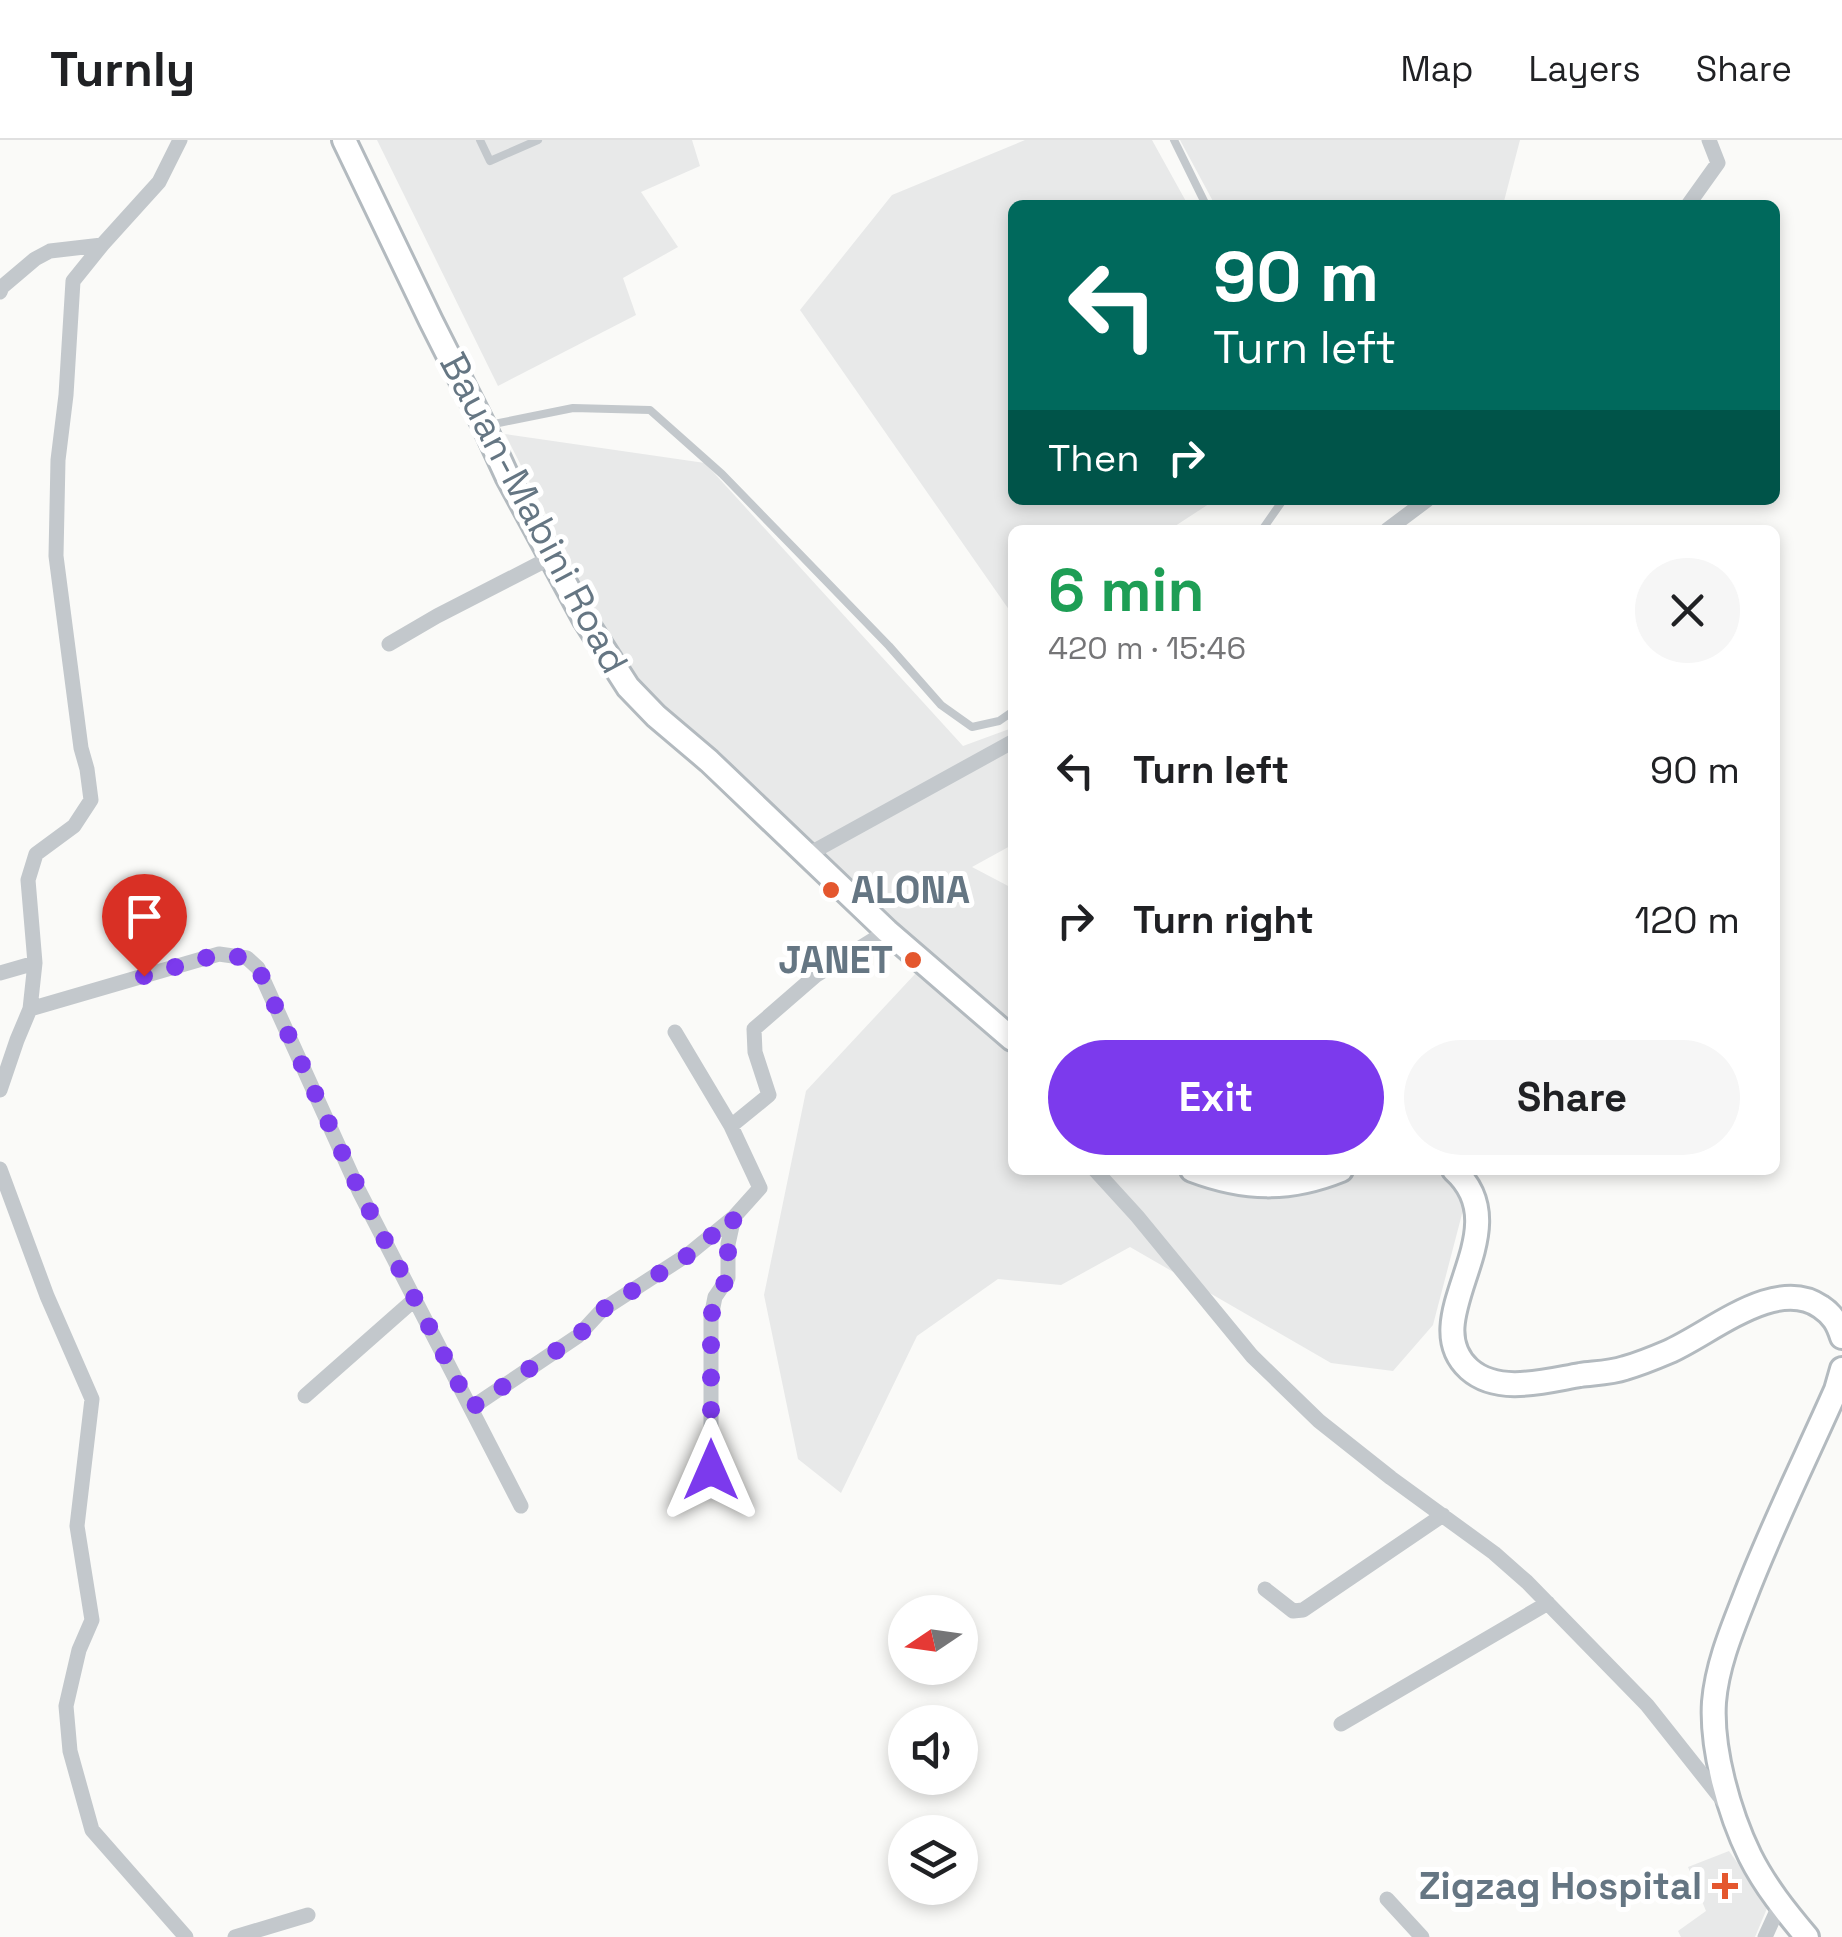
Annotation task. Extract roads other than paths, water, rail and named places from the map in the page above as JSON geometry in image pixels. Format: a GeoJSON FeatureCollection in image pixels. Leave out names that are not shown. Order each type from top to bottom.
{"type":"FeatureCollection","features":[{"type":"Feature","properties":{"kind":"main road","name":"Bauan-Mabini Road"},"geometry":{"type":"LineString","coordinates":[[344,140],[507,476],[585,620],[628,687],[888,931],[1008,1036]]}},
{"type":"Feature","properties":{"kind":"main road"},"geometry":{"type":"LineString","coordinates":[[1208,1175],[1258,1186],[1284,1186],[1328,1175]]}},
{"type":"Feature","properties":{"kind":"main road"},"geometry":{"type":"LineString","coordinates":[[1460,1175],[1474,1198],[1477,1234],[1455,1306],[1453,1342],[1460,1359],[1484,1379],[1498,1383],[1550,1382],[1622,1370],[1672,1351],[1776,1298],[1813,1301],[1835,1320],[1842,1338]]}},
{"type":"Feature","properties":{"kind":"main road"},"geometry":{"type":"LineString","coordinates":[[1807,1937],[1750,1857],[1734,1814],[1714,1726],[1714,1697],[1723,1655],[1756,1567],[1842,1370]]}},
{"type":"Feature","properties":{"kind":"street"},"geometry":{"type":"LineString","coordinates":[[0,1090],[30,1009],[35,963],[28,880],[36,854],[74,826],[91,800],[80,748],[56,556],[58,460],[73,281],[159,182],[180,140]]}},
{"type":"Feature","properties":{"kind":"street"},"geometry":{"type":"LineString","coordinates":[[1692,200],[1718,163],[1709,140]]}},
{"type":"Feature","properties":{"kind":"street"},"geometry":{"type":"LineString","coordinates":[[0,292],[35,259],[50,251],[102,245]]}},
{"type":"Feature","properties":{"kind":"street"},"geometry":{"type":"LineString","coordinates":[[1394,525],[1421,505]]}},
{"type":"Feature","properties":{"kind":"street"},"geometry":{"type":"LineString","coordinates":[[389,644],[550,558]]}},
{"type":"Feature","properties":{"kind":"street"},"geometry":{"type":"LineString","coordinates":[[806,854],[1008,744]]}},
{"type":"Feature","properties":{"kind":"street"},"geometry":{"type":"LineString","coordinates":[[731,1126],[769,1095],[755,1052],[754,1029],[815,976],[888,931]]}},
{"type":"Feature","properties":{"kind":"street"},"geometry":{"type":"LineString","coordinates":[[30,1009],[219,954],[246,958],[258,968],[360,1192],[521,1506]]}},
{"type":"Feature","properties":{"kind":"street"},"geometry":{"type":"LineString","coordinates":[[0,973],[35,963]]}},
{"type":"Feature","properties":{"kind":"street"},"geometry":{"type":"LineString","coordinates":[[471,1408],[578,1336],[602,1310],[690,1254],[734,1217],[760,1188],[731,1126],[675,1032]]}},
{"type":"Feature","properties":{"kind":"street"},"geometry":{"type":"LineString","coordinates":[[0,1169],[46,1296],[92,1399],[77,1526],[92,1620],[66,1706],[70,1752],[92,1830],[186,1937]]}},
{"type":"Feature","properties":{"kind":"street"},"geometry":{"type":"LineString","coordinates":[[1099,1175],[1252,1356],[1319,1422],[1494,1553],[1548,1603],[1647,1704],[1734,1814]]}},
{"type":"Feature","properties":{"kind":"street"},"geometry":{"type":"LineString","coordinates":[[711,1470],[711,1317],[716,1296],[728,1278],[728,1244],[734,1217]]}},
{"type":"Feature","properties":{"kind":"street"},"geometry":{"type":"LineString","coordinates":[[305,1396],[415,1299]]}},
{"type":"Feature","properties":{"kind":"street"},"geometry":{"type":"LineString","coordinates":[[1265,1590],[1293,1611],[1304,1610],[1443,1514]]}},
{"type":"Feature","properties":{"kind":"street"},"geometry":{"type":"LineString","coordinates":[[1342,1724],[1548,1603]]}},
{"type":"Feature","properties":{"kind":"street"},"geometry":{"type":"LineString","coordinates":[[1386,1898],[1422,1937]]}},
{"type":"Feature","properties":{"kind":"street"},"geometry":{"type":"LineString","coordinates":[[1765,1937],[1780,1904]]}},
{"type":"Feature","properties":{"kind":"street"},"geometry":{"type":"LineString","coordinates":[[235,1937],[308,1915]]}},
{"type":"Feature","properties":{"kind":"lane"},"geometry":{"type":"LineString","coordinates":[[480,140],[490,161],[538,140]]}},
{"type":"Feature","properties":{"kind":"lane"},"geometry":{"type":"LineString","coordinates":[[1174,140],[1204,200]]}},
{"type":"Feature","properties":{"kind":"lane"},"geometry":{"type":"LineString","coordinates":[[484,426],[572,408],[650,410],[722,474],[781,534],[890,646],[940,705],[972,727],[1008,715]]}},
{"type":"Feature","properties":{"kind":"place","name":"ALONA"},"geometry":{"type":"Point","coordinates":[831,890]}},
{"type":"Feature","properties":{"kind":"place","name":"JANET"},"geometry":{"type":"Point","coordinates":[913,960]}},
{"type":"Feature","properties":{"kind":"place","name":"Zigzag Hospital"},"geometry":{"type":"Point","coordinates":[1725,1886]}}]}
